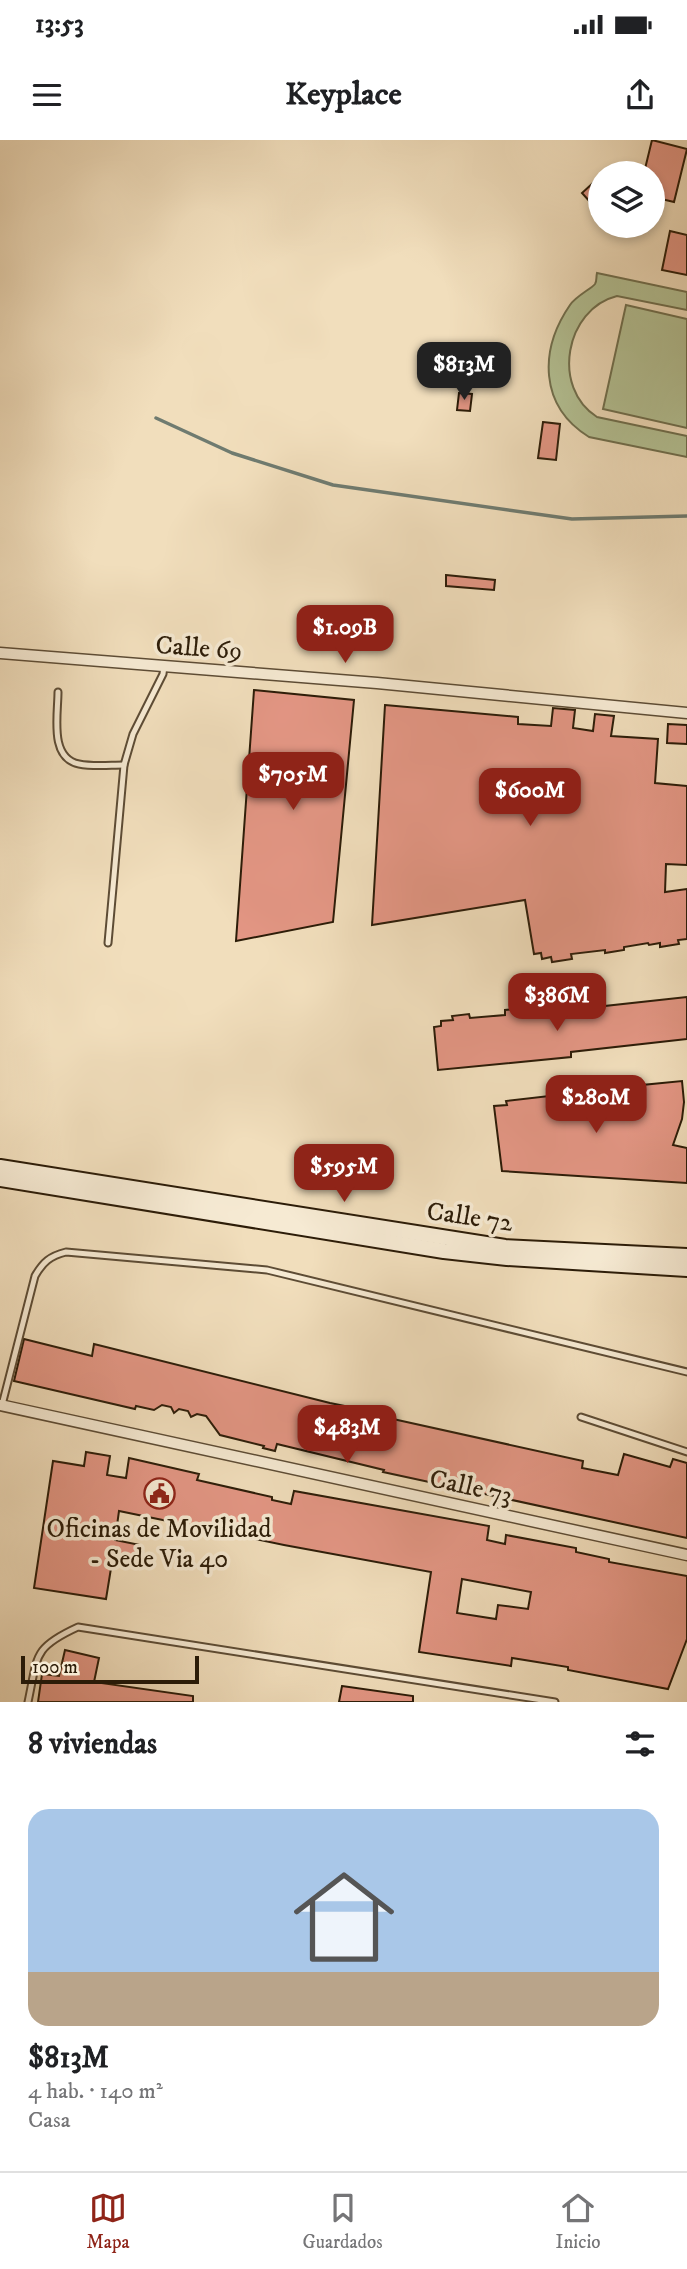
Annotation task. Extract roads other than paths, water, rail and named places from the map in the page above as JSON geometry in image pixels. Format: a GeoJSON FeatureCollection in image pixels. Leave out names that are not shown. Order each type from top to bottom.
{"type":"FeatureCollection","features":[{"type":"Feature","properties":{"kind":"main road","name":"Calle 72"},"geometry":{"type":"LineString","coordinates":[[0,1167],[505,1247],[687,1256]]}},
{"type":"Feature","properties":{"kind":"main road","name":"Calle 72"},"geometry":{"type":"LineString","coordinates":[[0,1179],[444,1251],[507,1258],[687,1269]]}},
{"type":"Feature","properties":{"kind":"street","name":"Calle 69"},"geometry":{"type":"LineString","coordinates":[[0,653],[377,683],[687,713]]}},
{"type":"Feature","properties":{"kind":"street","name":"Calle 73"},"geometry":{"type":"LineString","coordinates":[[1,1405],[687,1555]]}},
{"type":"Feature","properties":{"kind":"lane"},"geometry":{"type":"LineString","coordinates":[[108,943],[124,765],[133,734],[163,674],[164,666]]}},
{"type":"Feature","properties":{"kind":"lane"},"geometry":{"type":"LineString","coordinates":[[58,692],[57,747],[67,759],[78,764],[124,765]]}},
{"type":"Feature","properties":{"kind":"lane"},"geometry":{"type":"LineString","coordinates":[[1,1405],[3,1382],[35,1276],[43,1262],[66,1252],[267,1270],[687,1372]]}},
{"type":"Feature","properties":{"kind":"lane"},"geometry":{"type":"LineString","coordinates":[[581,1417],[687,1452]]}},
{"type":"Feature","properties":{"kind":"lane"},"geometry":{"type":"LineString","coordinates":[[28,1702],[38,1653],[54,1638],[78,1627],[555,1702]]}},
{"type":"Feature","properties":{"kind":"waterway"},"geometry":{"type":"LineString","coordinates":[[156,418],[232,453],[333,485],[572,519],[687,516]]}},
{"type":"Feature","properties":{"kind":"place","name":"Oficinas de Movilidad - Sede Via 40"},"geometry":{"type":"Point","coordinates":[159,1493]}}]}
